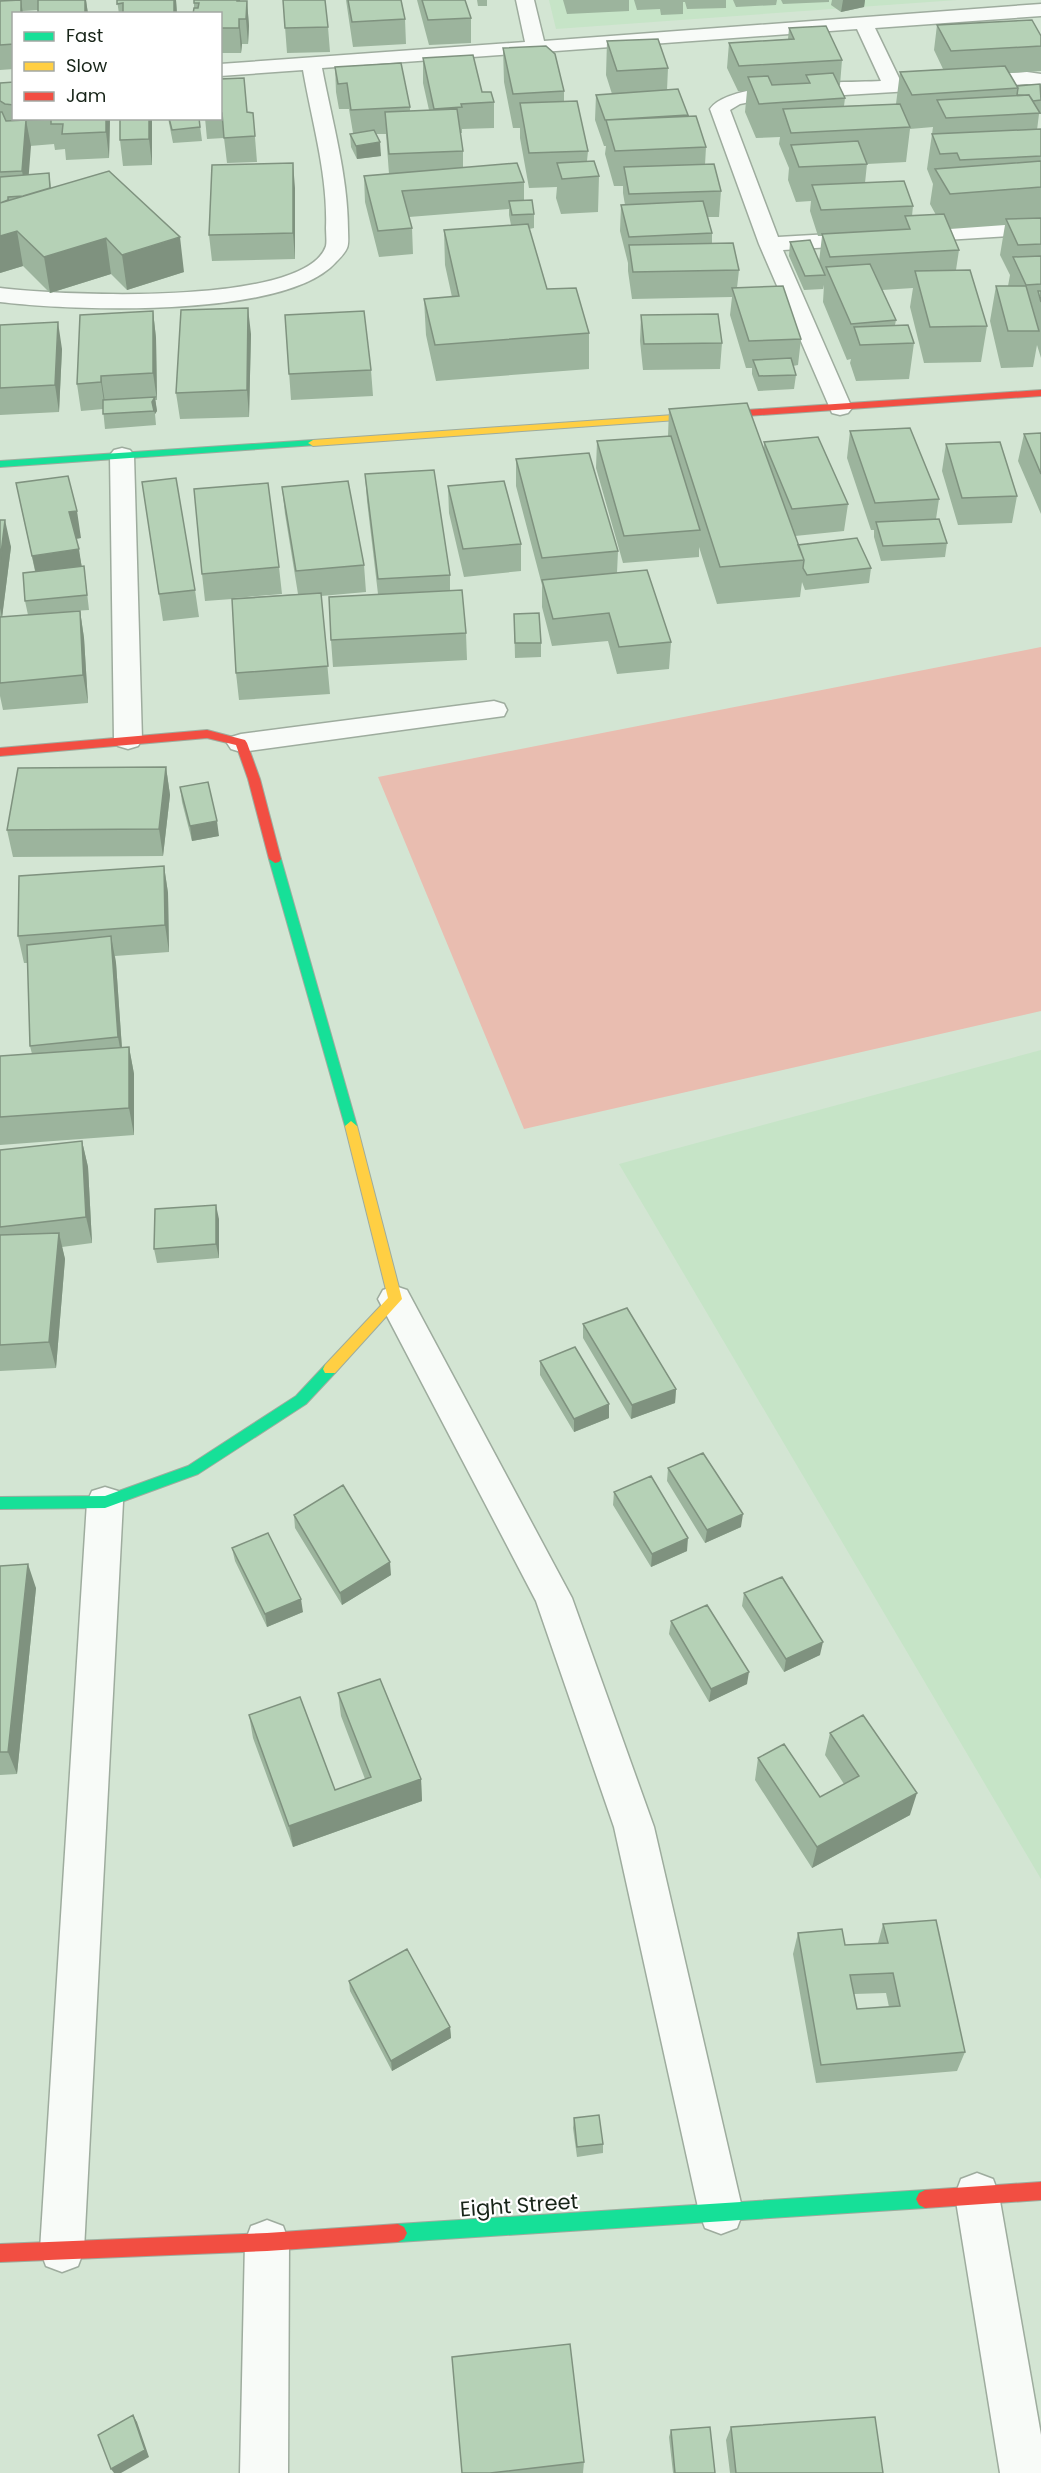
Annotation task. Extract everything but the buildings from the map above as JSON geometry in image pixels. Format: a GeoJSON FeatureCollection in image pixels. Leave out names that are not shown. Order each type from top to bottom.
{"type":"FeatureCollection","features":[{"type":"Feature","properties":{"kind":"street"},"geometry":{"type":"LineString","coordinates":[[525,0],[536,46]]}},
{"type":"Feature","properties":{"kind":"street"},"geometry":{"type":"LineString","coordinates":[[222,70],[1041,9]]}},
{"type":"Feature","properties":{"kind":"street"},"geometry":{"type":"LineString","coordinates":[[862,22],[893,86]]}},
{"type":"Feature","properties":{"kind":"street"},"geometry":{"type":"LineString","coordinates":[[0,294],[19,298],[117,304],[221,296],[295,282],[325,267],[336,249],[338,206],[312,65]]}},
{"type":"Feature","properties":{"kind":"street"},"geometry":{"type":"LineString","coordinates":[[840,408],[770,244],[720,109],[725,103],[738,98],[760,94],[1027,78],[1041,80]]}},
{"type":"Feature","properties":{"kind":"street"},"geometry":{"type":"LineString","coordinates":[[770,244],[1041,228]]}},
{"type":"Feature","properties":{"kind":"street"},"geometry":{"type":"LineString","coordinates":[[0,464],[1041,393]]}},
{"type":"Feature","properties":{"kind":"street"},"geometry":{"type":"LineString","coordinates":[[122,455],[128,740]]}},
{"type":"Feature","properties":{"kind":"street"},"geometry":{"type":"LineString","coordinates":[[0,752],[207,734],[241,743],[494,710]]}},
{"type":"Feature","properties":{"kind":"street"},"geometry":{"type":"LineString","coordinates":[[241,743],[254,779],[297,942],[345,1097],[395,1299],[553,1598],[634,1827],[721,2212]]}},
{"type":"Feature","properties":{"kind":"street"},"geometry":{"type":"LineString","coordinates":[[0,1503],[105,1502],[193,1470],[301,1400],[395,1299]]}},
{"type":"Feature","properties":{"kind":"street"},"geometry":{"type":"LineString","coordinates":[[62,2250],[105,1502]]}},
{"type":"Feature","properties":{"kind":"street","name":"Eight Street"},"geometry":{"type":"LineString","coordinates":[[0,2253],[267,2242],[1041,2191]]}},
{"type":"Feature","properties":{"kind":"street"},"geometry":{"type":"LineString","coordinates":[[977,2195],[1024,2473]]}},
{"type":"Feature","properties":{"kind":"street"},"geometry":{"type":"LineString","coordinates":[[264,2473],[267,2242]]}},
{"type":"Feature","properties":{"kind":"shaded area"},"geometry":{"type":"Polygon","coordinates":[[[549,0],[957,0],[556,29],[549,0]]]}},
{"type":"Feature","properties":{"kind":"shaded area"},"geometry":{"type":"Polygon","coordinates":[[[1041,647],[1041,1011],[524,1129],[378,777],[1041,647]]]}},
{"type":"Feature","properties":{"kind":"shaded area"},"geometry":{"type":"Polygon","coordinates":[[[1041,1050],[1041,1879],[619,1164],[1041,1050]]]}},
{"type":"Feature","properties":{"kind":"traffic: fast"},"geometry":{"type":"LineString","coordinates":[[0,464],[313,443]]}},
{"type":"Feature","properties":{"kind":"traffic: fast"},"geometry":{"type":"LineString","coordinates":[[275,859],[351,1126]]}},
{"type":"Feature","properties":{"kind":"traffic: fast"},"geometry":{"type":"LineString","coordinates":[[0,1503],[105,1502],[193,1470],[301,1400],[330,1369]]}},
{"type":"Feature","properties":{"kind":"traffic: fast"},"geometry":{"type":"LineString","coordinates":[[398,2233],[925,2199]]}},
{"type":"Feature","properties":{"kind":"traffic: slow"},"geometry":{"type":"LineString","coordinates":[[313,443],[688,417]]}},
{"type":"Feature","properties":{"kind":"traffic: slow"},"geometry":{"type":"LineString","coordinates":[[330,1369],[395,1299],[351,1126]]}},
{"type":"Feature","properties":{"kind":"traffic: jam"},"geometry":{"type":"LineString","coordinates":[[688,417],[1041,393]]}},
{"type":"Feature","properties":{"kind":"traffic: jam"},"geometry":{"type":"LineString","coordinates":[[0,752],[207,734],[241,743],[254,779],[275,859]]}},
{"type":"Feature","properties":{"kind":"traffic: jam"},"geometry":{"type":"LineString","coordinates":[[925,2199],[1041,2191]]}},
{"type":"Feature","properties":{"kind":"traffic: jam"},"geometry":{"type":"LineString","coordinates":[[0,2253],[267,2242],[398,2233]]}}]}
